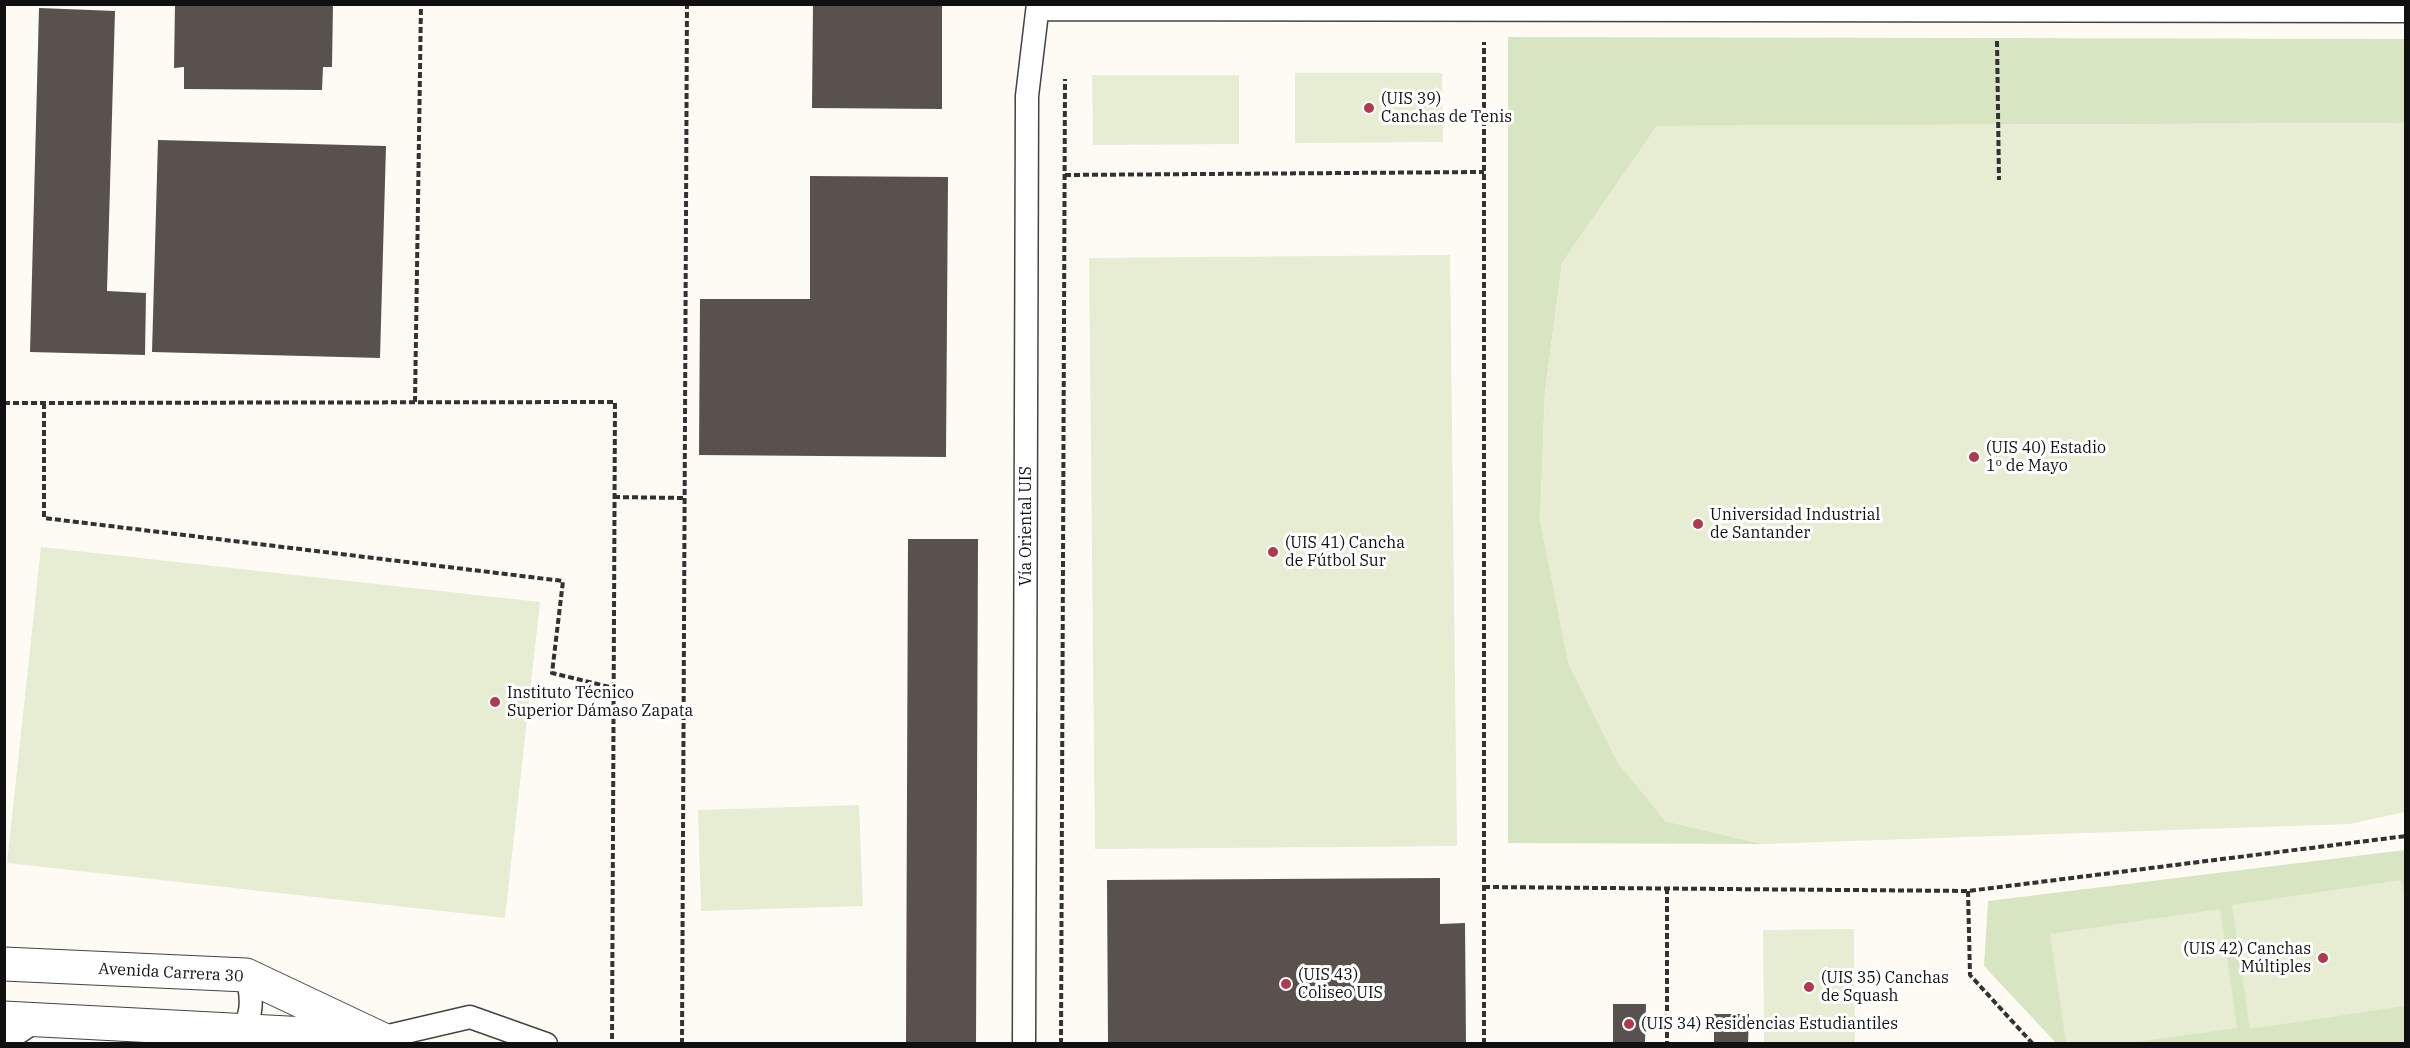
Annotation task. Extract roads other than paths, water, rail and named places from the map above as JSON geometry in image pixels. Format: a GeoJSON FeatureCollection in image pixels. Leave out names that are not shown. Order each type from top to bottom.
{"type":"FeatureCollection","features":[{"type":"Feature","properties":{"kind":"street","name":"Avenida Carrera 30"},"geometry":{"type":"LineString","coordinates":[[4,964],[246,975],[386,1041]]}},
{"type":"Feature","properties":{"kind":"street"},"geometry":{"type":"LineString","coordinates":[[4,1018],[154,1035],[386,1041]]}},
{"type":"Feature","properties":{"kind":"lane","name":"Vía Oriental UIS"},"geometry":{"type":"LineString","coordinates":[[1024,1044],[1028,96],[1038,7],[2406,11]]}},
{"type":"Feature","properties":{"kind":"lane"},"geometry":{"type":"LineString","coordinates":[[238,1037],[252,1004],[246,975]]}},
{"type":"Feature","properties":{"kind":"lane"},"geometry":{"type":"LineString","coordinates":[[386,1041],[470,1017],[546,1044]]}},
{"type":"Feature","properties":{"kind":"lane"},"geometry":{"type":"LineString","coordinates":[[4,1042],[37,1020]]}},
{"type":"Feature","properties":{"kind":"place","name":"(UIS 39) Canchas de Tenis"},"geometry":{"type":"Point","coordinates":[1369,108]}},
{"type":"Feature","properties":{"kind":"place","name":"(UIS 40) Estadio 1º de Mayo"},"geometry":{"type":"Point","coordinates":[1974,457]}},
{"type":"Feature","properties":{"kind":"place","name":"Universidad Industrial de Santander"},"geometry":{"type":"Point","coordinates":[1698,524]}},
{"type":"Feature","properties":{"kind":"place","name":"(UIS 41) Cancha de Fútbol Sur"},"geometry":{"type":"Point","coordinates":[1273,552]}},
{"type":"Feature","properties":{"kind":"place","name":"Instituto Técnico Superior Dámaso Zapata"},"geometry":{"type":"Point","coordinates":[495,702]}},
{"type":"Feature","properties":{"kind":"place","name":"(UIS 42) Canchas Múltiples"},"geometry":{"type":"Point","coordinates":[2323,958]}},
{"type":"Feature","properties":{"kind":"place","name":"(UIS 43) Coliseo UIS"},"geometry":{"type":"Point","coordinates":[1286,984]}},
{"type":"Feature","properties":{"kind":"place","name":"(UIS 35) Canchas de Squash"},"geometry":{"type":"Point","coordinates":[1809,987]}},
{"type":"Feature","properties":{"kind":"place","name":"(UIS 34) Residencias Estudiantiles"},"geometry":{"type":"Point","coordinates":[1629,1024]}}]}
